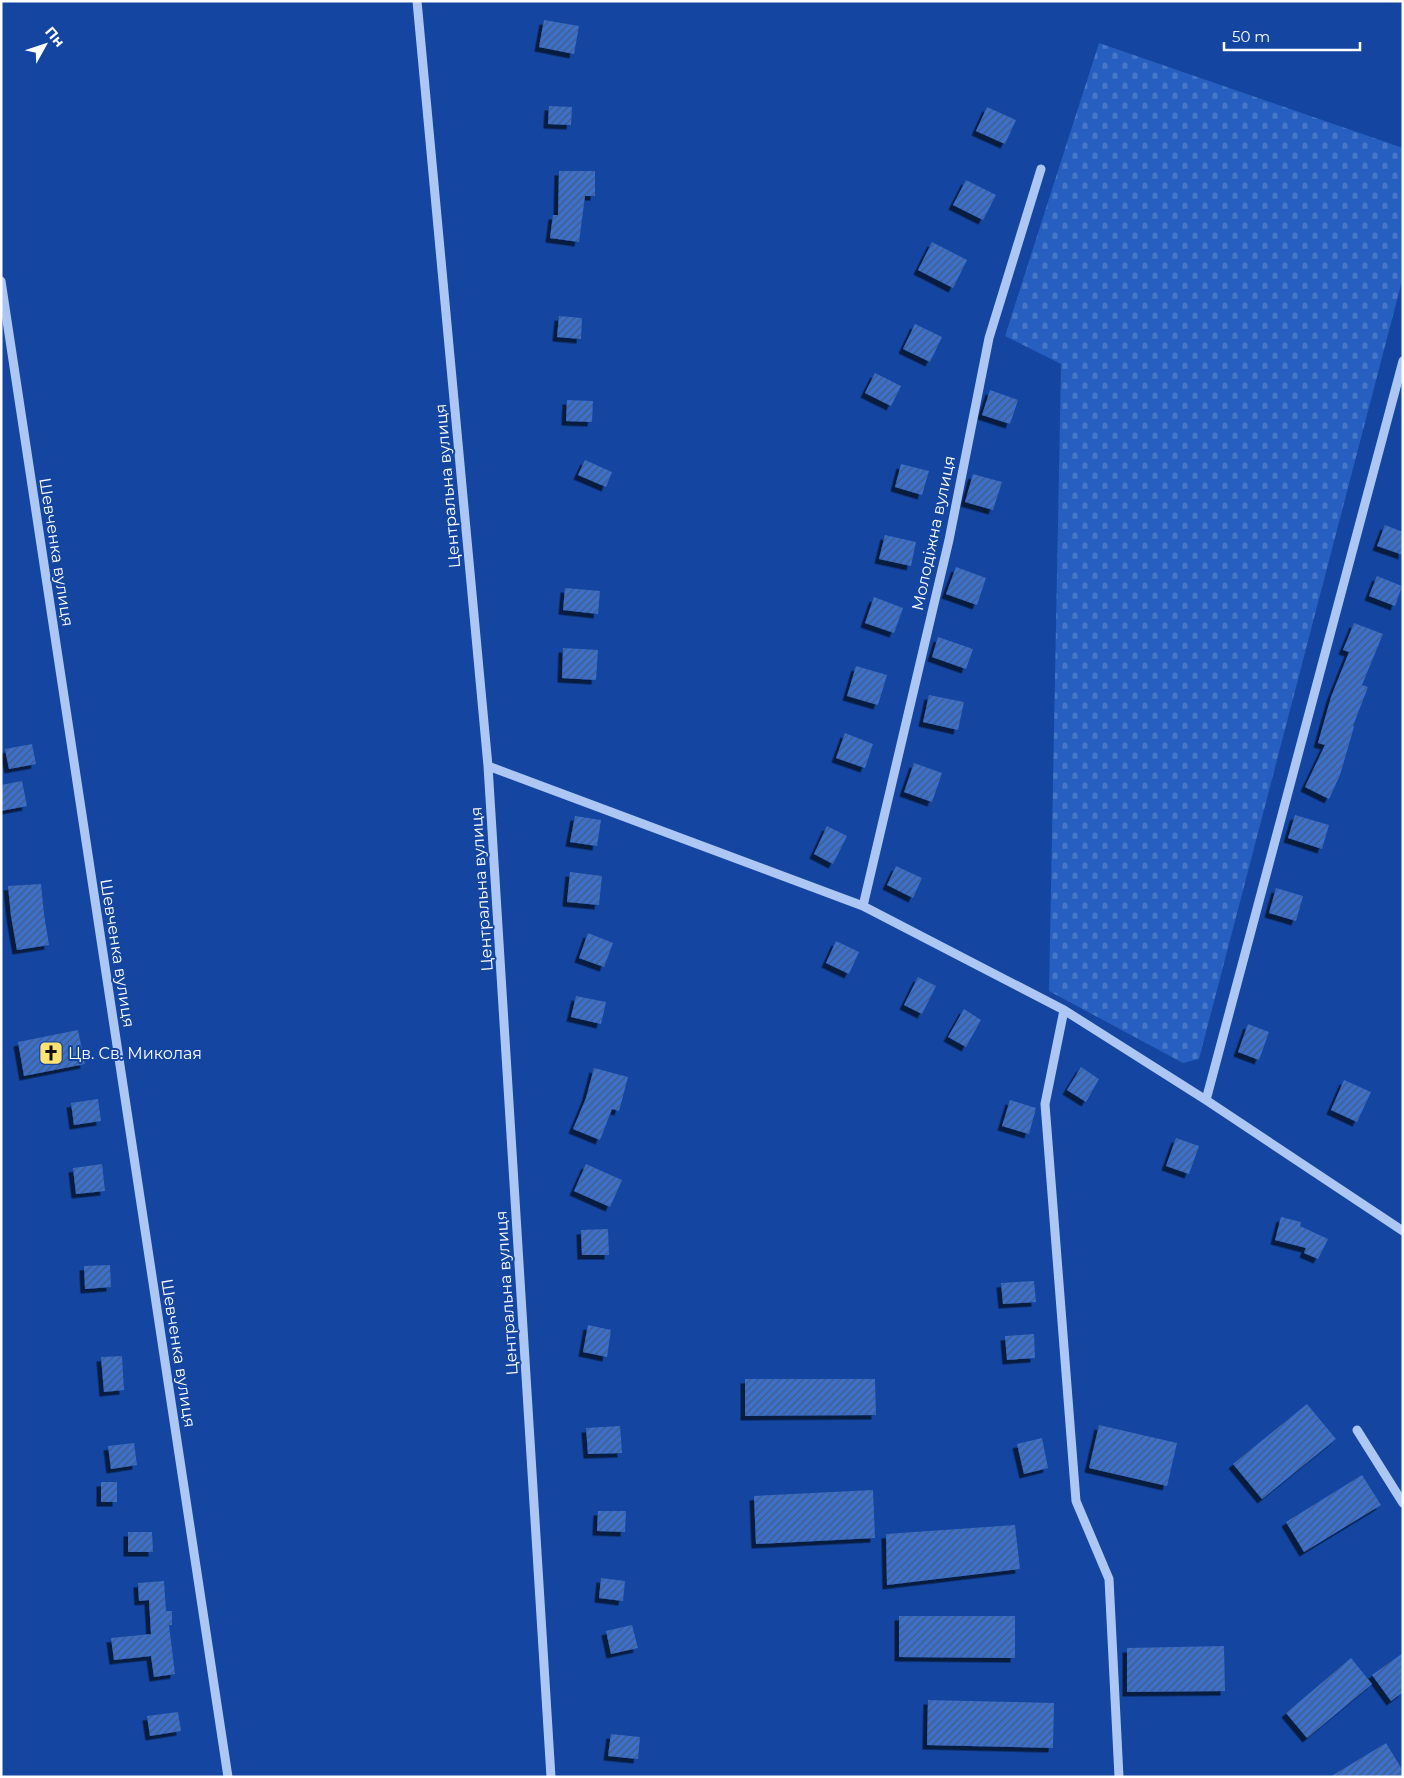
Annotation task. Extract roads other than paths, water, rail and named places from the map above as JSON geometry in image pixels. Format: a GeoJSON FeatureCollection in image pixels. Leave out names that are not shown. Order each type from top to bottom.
{"type":"FeatureCollection","features":[{"type":"Feature","properties":{"kind":"street","name":"Центральна вулиця"},"geometry":{"type":"LineString","coordinates":[[417,1],[488,766],[551,1777]]}},
{"type":"Feature","properties":{"kind":"street","name":"Молодіжна вулиця"},"geometry":{"type":"LineString","coordinates":[[863,906],[949,540],[989,338],[1041,169]]}},
{"type":"Feature","properties":{"kind":"street","name":"Шевченка вулиця"},"geometry":{"type":"LineString","coordinates":[[1,281],[228,1777]]}},
{"type":"Feature","properties":{"kind":"street"},"geometry":{"type":"LineString","coordinates":[[1206,1100],[1401,376],[1403,361]]}},
{"type":"Feature","properties":{"kind":"street"},"geometry":{"type":"LineString","coordinates":[[488,766],[863,906],[1064,1010],[1206,1100],[1403,1231]]}},
{"type":"Feature","properties":{"kind":"street"},"geometry":{"type":"LineString","coordinates":[[1064,1010],[1045,1104],[1076,1501],[1109,1579],[1119,1777]]}},
{"type":"Feature","properties":{"kind":"street"},"geometry":{"type":"LineString","coordinates":[[1357,1430],[1403,1504]]}},
{"type":"Feature","properties":{"kind":"place","name":"Цв. Св. Миколая"},"geometry":{"type":"Point","coordinates":[51,1053]}}]}
